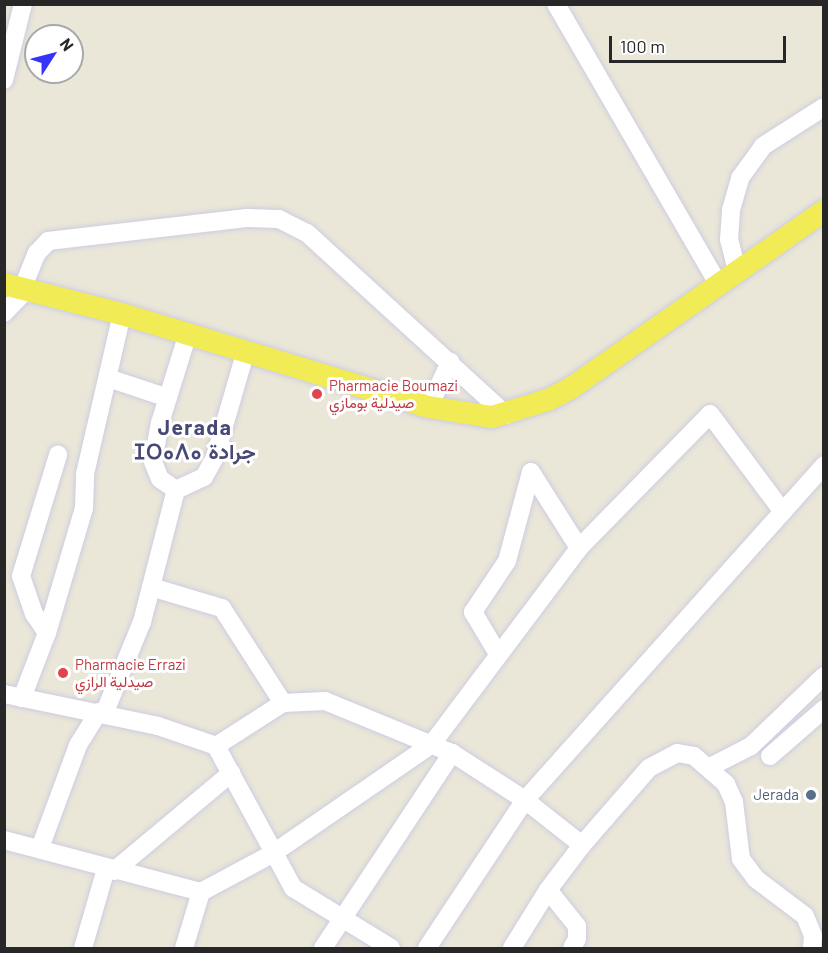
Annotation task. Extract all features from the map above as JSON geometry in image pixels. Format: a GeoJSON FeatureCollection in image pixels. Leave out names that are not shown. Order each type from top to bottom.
{"type":"FeatureCollection","features":[{"type":"Feature","properties":{"kind":"main road"},"geometry":{"type":"LineString","coordinates":[[19,286],[246,350],[429,407],[483,417],[506,415],[571,387],[824,212]]}},
{"type":"Feature","properties":{"kind":"street"},"geometry":{"type":"LineString","coordinates":[[4,80],[23,4]]}},
{"type":"Feature","properties":{"kind":"street"},"geometry":{"type":"LineString","coordinates":[[556,4],[718,284]]}},
{"type":"Feature","properties":{"kind":"street"},"geometry":{"type":"LineString","coordinates":[[737,271],[729,240],[731,210],[740,178],[763,146],[824,107]]}},
{"type":"Feature","properties":{"kind":"street"},"geometry":{"type":"LineString","coordinates":[[4,313],[37,253],[48,241],[247,218],[279,219],[307,233],[506,415]]}},
{"type":"Feature","properties":{"kind":"street"},"geometry":{"type":"LineString","coordinates":[[122,314],[85,474],[84,508],[47,633],[13,696],[158,726],[216,746],[272,854],[293,888],[391,948]]}},
{"type":"Feature","properties":{"kind":"street"},"geometry":{"type":"LineString","coordinates":[[176,490],[160,479],[153,462],[168,398],[188,333]]}},
{"type":"Feature","properties":{"kind":"street"},"geometry":{"type":"LineString","coordinates":[[176,490],[204,477],[215,457],[246,350]]}},
{"type":"Feature","properties":{"kind":"street"},"geometry":{"type":"LineString","coordinates":[[429,407],[450,362]]}},
{"type":"Feature","properties":{"kind":"street"},"geometry":{"type":"LineString","coordinates":[[108,378],[168,398]]}},
{"type":"Feature","properties":{"kind":"street"},"geometry":{"type":"LineString","coordinates":[[4,840],[40,848],[110,870],[201,892],[272,854],[432,744],[498,654],[547,596],[579,548],[710,414],[783,512]]}},
{"type":"Feature","properties":{"kind":"street"},"geometry":{"type":"LineString","coordinates":[[47,633],[34,614],[21,576],[58,455]]}},
{"type":"Feature","properties":{"kind":"street"},"geometry":{"type":"LineString","coordinates":[[427,948],[525,800],[824,465]]}},
{"type":"Feature","properties":{"kind":"street"},"geometry":{"type":"LineString","coordinates":[[498,654],[473,612],[507,561],[531,472],[579,548]]}},
{"type":"Feature","properties":{"kind":"street"},"geometry":{"type":"LineString","coordinates":[[40,848],[78,744],[101,713],[142,622],[176,490]]}},
{"type":"Feature","properties":{"kind":"street"},"geometry":{"type":"LineString","coordinates":[[151,587],[222,608],[283,703]]}},
{"type":"Feature","properties":{"kind":"street"},"geometry":{"type":"LineString","coordinates":[[710,767],[751,746],[824,676]]}},
{"type":"Feature","properties":{"kind":"street"},"geometry":{"type":"LineString","coordinates":[[216,746],[283,703],[312,699],[342,705],[452,753],[525,800],[582,845]]}},
{"type":"Feature","properties":{"kind":"street"},"geometry":{"type":"LineString","coordinates":[[770,756],[824,709]]}},
{"type":"Feature","properties":{"kind":"street"},"geometry":{"type":"LineString","coordinates":[[322,948],[452,753]]}},
{"type":"Feature","properties":{"kind":"street"},"geometry":{"type":"LineString","coordinates":[[512,948],[548,890],[582,845],[649,768],[663,757],[687,754],[710,767],[732,792],[741,859],[756,879],[805,916],[813,936],[812,948]]}},
{"type":"Feature","properties":{"kind":"street"},"geometry":{"type":"LineString","coordinates":[[83,948],[110,870],[231,773]]}},
{"type":"Feature","properties":{"kind":"street"},"geometry":{"type":"LineString","coordinates":[[548,890],[577,926],[577,939],[572,948]]}},
{"type":"Feature","properties":{"kind":"street"},"geometry":{"type":"LineString","coordinates":[[184,948],[201,892]]}},
{"type":"Feature","properties":{"kind":"place","name":"Pharmacie Boumazi صيدلية بومازي"},"geometry":{"type":"Point","coordinates":[317,394]}},
{"type":"Feature","properties":{"kind":"place","name":"Pharmacie Errazi صيدلية الرازي"},"geometry":{"type":"Point","coordinates":[63,673]}},
{"type":"Feature","properties":{"kind":"place","name":"Jerada"},"geometry":{"type":"Point","coordinates":[811,795]}},
{"type":"Feature","properties":{"kind":"district","name":"Jerada ⵊⵔⴰⴷⴰ جرادة"},"geometry":{"type":"Point","coordinates":[195,439]}}]}
